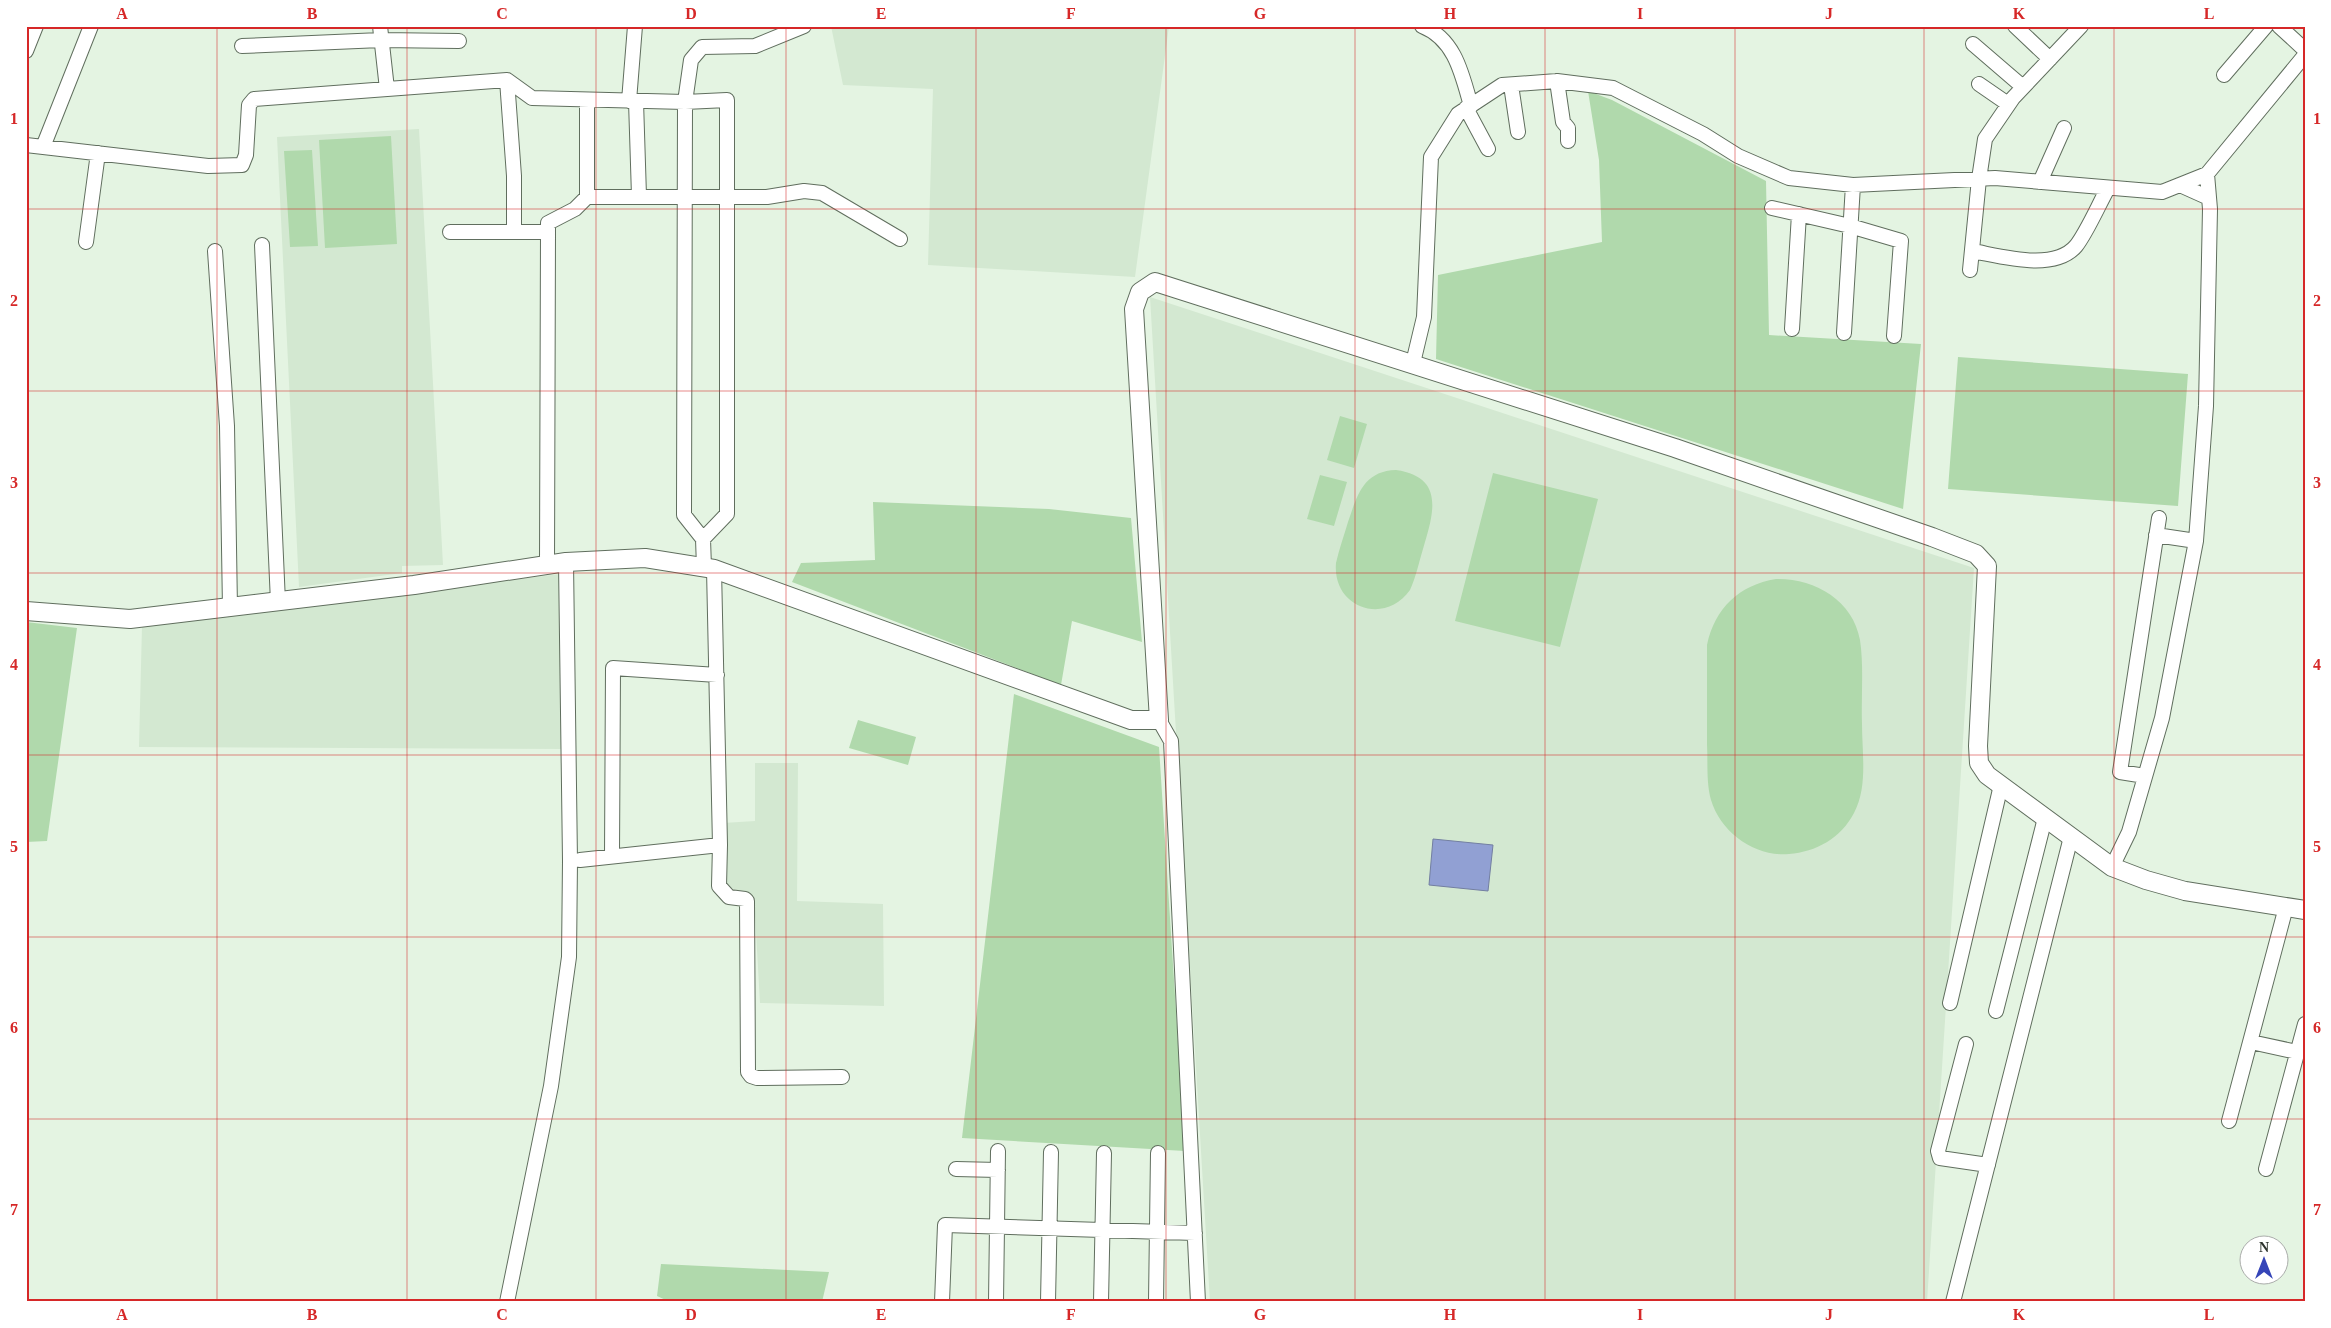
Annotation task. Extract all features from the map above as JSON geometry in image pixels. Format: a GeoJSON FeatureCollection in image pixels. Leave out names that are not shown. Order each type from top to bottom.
{"type":"FeatureCollection","features":[{"type":"Feature","properties":{"kind":"main road"},"geometry":{"type":"LineString","coordinates":[[26,611],[130,619],[278,602],[566,562],[645,558],[709,568],[1131,720],[1159,720],[1134,309],[1140,292],[1155,282],[1675,448],[1976,554],[1987,566],[1978,746],[1980,763],[1987,776],[2112,867],[2146,880],[2186,891],[2305,910]]}},
{"type":"Feature","properties":{"kind":"street"},"geometry":{"type":"LineString","coordinates":[[26,51],[36,26]]}},
{"type":"Feature","properties":{"kind":"street"},"geometry":{"type":"LineString","coordinates":[[43,147],[91,26]]}},
{"type":"Feature","properties":{"kind":"street"},"geometry":{"type":"LineString","coordinates":[[635,26],[633,101],[639,196]]}},
{"type":"Feature","properties":{"kind":"street"},"geometry":{"type":"LineString","coordinates":[[804,26],[755,46],[702,47],[691,60],[685,102],[684,515],[703,540],[709,568],[717,675],[719,886],[726,895],[747,901],[749,1074],[757,1078],[842,1077]]}},
{"type":"Feature","properties":{"kind":"street"},"geometry":{"type":"LineString","coordinates":[[1422,26],[1434,31],[1447,44],[1460,66],[1469,107],[1488,149]]}},
{"type":"Feature","properties":{"kind":"street"},"geometry":{"type":"LineString","coordinates":[[2014,26],[2050,59]]}},
{"type":"Feature","properties":{"kind":"street"},"geometry":{"type":"LineString","coordinates":[[2224,75],[2266,26]]}},
{"type":"Feature","properties":{"kind":"street"},"geometry":{"type":"LineString","coordinates":[[2279,26],[2305,50]]}},
{"type":"Feature","properties":{"kind":"street"},"geometry":{"type":"LineString","coordinates":[[1970,270],[1985,139],[2008,104],[2050,59],[2075,28]]}},
{"type":"Feature","properties":{"kind":"street"},"geometry":{"type":"LineString","coordinates":[[381,33],[387,89]]}},
{"type":"Feature","properties":{"kind":"street"},"geometry":{"type":"LineString","coordinates":[[242,46],[381,33],[459,42]]}},
{"type":"Feature","properties":{"kind":"street"},"geometry":{"type":"LineString","coordinates":[[1973,44],[2023,87]]}},
{"type":"Feature","properties":{"kind":"street"},"geometry":{"type":"LineString","coordinates":[[1413,363],[1424,317],[1431,157],[1458,114],[1502,85],[1557,81],[1613,88],[1703,134],[1738,156],[1789,178],[1853,185],[1995,178],[2162,192],[2207,174],[2305,55]]}},
{"type":"Feature","properties":{"kind":"street"},"geometry":{"type":"LineString","coordinates":[[26,144],[208,166],[242,165],[246,155],[249,104],[254,99],[507,80],[532,98],[685,102],[727,100],[727,514],[703,540]]}},
{"type":"Feature","properties":{"kind":"street"},"geometry":{"type":"LineString","coordinates":[[507,80],[514,176],[514,232]]}},
{"type":"Feature","properties":{"kind":"street"},"geometry":{"type":"LineString","coordinates":[[1557,81],[1563,122],[1568,128],[1568,141]]}},
{"type":"Feature","properties":{"kind":"street"},"geometry":{"type":"LineString","coordinates":[[1979,84],[2008,104]]}},
{"type":"Feature","properties":{"kind":"street"},"geometry":{"type":"LineString","coordinates":[[1511,85],[1518,132]]}},
{"type":"Feature","properties":{"kind":"street"},"geometry":{"type":"LineString","coordinates":[[587,100],[587,197]]}},
{"type":"Feature","properties":{"kind":"street"},"geometry":{"type":"LineString","coordinates":[[2040,182],[2064,128]]}},
{"type":"Feature","properties":{"kind":"street"},"geometry":{"type":"LineString","coordinates":[[86,242],[98,153]]}},
{"type":"Feature","properties":{"kind":"street"},"geometry":{"type":"LineString","coordinates":[[2112,867],[2129,832],[2162,718],[2196,541],[2206,406],[2209,198],[2207,174]]}},
{"type":"Feature","properties":{"kind":"street"},"geometry":{"type":"LineString","coordinates":[[1844,333],[1853,185]]}},
{"type":"Feature","properties":{"kind":"street"},"geometry":{"type":"LineString","coordinates":[[2180,185],[2209,198]]}},
{"type":"Feature","properties":{"kind":"street"},"geometry":{"type":"LineString","coordinates":[[1972,251],[2015,259],[2052,261],[2076,247],[2108,188]]}},
{"type":"Feature","properties":{"kind":"street"},"geometry":{"type":"LineString","coordinates":[[547,565],[548,223],[575,209],[587,197],[767,197],[804,191],[822,193],[900,239]]}},
{"type":"Feature","properties":{"kind":"street"},"geometry":{"type":"LineString","coordinates":[[1772,208],[1850,226],[1901,241],[1894,336]]}},
{"type":"Feature","properties":{"kind":"street"},"geometry":{"type":"LineString","coordinates":[[1792,329],[1799,214]]}},
{"type":"Feature","properties":{"kind":"street"},"geometry":{"type":"LineString","coordinates":[[450,232],[548,232]]}},
{"type":"Feature","properties":{"kind":"street"},"geometry":{"type":"LineString","coordinates":[[262,246],[278,602]]}},
{"type":"Feature","properties":{"kind":"street"},"geometry":{"type":"LineString","coordinates":[[215,251],[227,426],[230,608]]}},
{"type":"Feature","properties":{"kind":"street"},"geometry":{"type":"LineString","coordinates":[[2145,776],[2120,772],[2159,518]]}},
{"type":"Feature","properties":{"kind":"street"},"geometry":{"type":"LineString","coordinates":[[2156,536],[2196,541]]}},
{"type":"Feature","properties":{"kind":"street"},"geometry":{"type":"LineString","coordinates":[[507,1302],[551,1086],[569,957],[570,861],[566,562]]}},
{"type":"Feature","properties":{"kind":"street"},"geometry":{"type":"LineString","coordinates":[[612,856],[613,668],[717,675]]}},
{"type":"Feature","properties":{"kind":"street"},"geometry":{"type":"LineString","coordinates":[[1159,720],[1171,742],[1198,1302]]}},
{"type":"Feature","properties":{"kind":"street"},"geometry":{"type":"LineString","coordinates":[[1950,1003],[2001,785]]}},
{"type":"Feature","properties":{"kind":"street"},"geometry":{"type":"LineString","coordinates":[[1996,1011],[2045,818]]}},
{"type":"Feature","properties":{"kind":"street"},"geometry":{"type":"LineString","coordinates":[[1953,1302],[2071,837]]}},
{"type":"Feature","properties":{"kind":"street"},"geometry":{"type":"LineString","coordinates":[[580,860],[720,845]]}},
{"type":"Feature","properties":{"kind":"street"},"geometry":{"type":"LineString","coordinates":[[2229,1121],[2286,907]]}},
{"type":"Feature","properties":{"kind":"street"},"geometry":{"type":"LineString","coordinates":[[2266,1169],[2305,1024]]}},
{"type":"Feature","properties":{"kind":"street"},"geometry":{"type":"LineString","coordinates":[[2251,1042],[2297,1052]]}},
{"type":"Feature","properties":{"kind":"street"},"geometry":{"type":"LineString","coordinates":[[1966,1044],[1938,1151],[1940,1158],[1988,1165]]}},
{"type":"Feature","properties":{"kind":"street"},"geometry":{"type":"LineString","coordinates":[[996,1302],[998,1151]]}},
{"type":"Feature","properties":{"kind":"street"},"geometry":{"type":"LineString","coordinates":[[1048,1302],[1051,1152]]}},
{"type":"Feature","properties":{"kind":"street"},"geometry":{"type":"LineString","coordinates":[[1102,1302],[1104,1152]]}},
{"type":"Feature","properties":{"kind":"street"},"geometry":{"type":"LineString","coordinates":[[1156,1302],[1158,1153]]}},
{"type":"Feature","properties":{"kind":"street"},"geometry":{"type":"LineString","coordinates":[[956,1169],[998,1170]]}},
{"type":"Feature","properties":{"kind":"street"},"geometry":{"type":"LineString","coordinates":[[942,1302],[945,1225],[1195,1233]]}},
{"type":"Feature","properties":{"kind":"shaded area"},"geometry":{"type":"Polygon","coordinates":[[[831,26],[1169,26],[1135,277],[928,265],[933,89],[843,85],[831,26]]]}},
{"type":"Feature","properties":{"kind":"shaded area"},"geometry":{"type":"Polygon","coordinates":[[[419,129],[443,565],[402,566],[402,573],[299,587],[277,137],[419,129]]]}},
{"type":"Feature","properties":{"kind":"shaded area"},"geometry":{"type":"Polygon","coordinates":[[[1150,297],[1974,568],[1927,1302],[1210,1302],[1150,297]]]}},
{"type":"Feature","properties":{"kind":"shaded area"},"geometry":{"type":"Polygon","coordinates":[[[560,574],[566,749],[139,747],[142,626],[560,574]]]}},
{"type":"Feature","properties":{"kind":"shaded area"},"geometry":{"type":"Polygon","coordinates":[[[755,763],[798,763],[797,901],[883,904],[884,1006],[760,1003],[754,897],[724,885],[723,823],[755,821],[755,763]]]}},
{"type":"Feature","properties":{"kind":"green space"},"geometry":{"type":"Polygon","coordinates":[[[1588,91],[1612,100],[1766,181],[1769,335],[1921,344],[1903,509],[1436,359],[1438,275],[1602,242],[1599,160],[1588,91]]]}},
{"type":"Feature","properties":{"kind":"green space"},"geometry":{"type":"Polygon","coordinates":[[[391,136],[397,244],[325,248],[319,140],[391,136]]]}},
{"type":"Feature","properties":{"kind":"green space"},"geometry":{"type":"Polygon","coordinates":[[[312,150],[318,246],[290,247],[284,151],[312,150]]]}},
{"type":"Feature","properties":{"kind":"green space"},"geometry":{"type":"Polygon","coordinates":[[[1958,357],[2188,374],[2178,506],[1948,489],[1958,357]]]}},
{"type":"Feature","properties":{"kind":"green space"},"geometry":{"type":"Polygon","coordinates":[[[1340,416],[1367,424],[1354,468],[1327,460],[1340,416]]]}},
{"type":"Feature","properties":{"kind":"green space"},"geometry":{"type":"Polygon","coordinates":[[[1396,470],[1412,474],[1423,481],[1429,489],[1432,499],[1430,523],[1410,590],[1399,601],[1387,607],[1375,609],[1362,607],[1351,601],[1342,591],[1337,579],[1337,558],[1358,494],[1369,480],[1376,475],[1385,471],[1396,470]]]}},
{"type":"Feature","properties":{"kind":"green space"},"geometry":{"type":"Polygon","coordinates":[[[1493,473],[1598,499],[1560,647],[1455,621],[1493,473]]]}},
{"type":"Feature","properties":{"kind":"green space"},"geometry":{"type":"Polygon","coordinates":[[[1320,475],[1347,482],[1334,526],[1307,519],[1320,475]]]}},
{"type":"Feature","properties":{"kind":"green space"},"geometry":{"type":"Polygon","coordinates":[[[873,502],[1049,509],[1131,518],[1142,642],[1072,621],[1061,685],[792,582],[801,563],[875,560],[873,502]]]}},
{"type":"Feature","properties":{"kind":"green space"},"geometry":{"type":"Polygon","coordinates":[[[1776,579],[1804,582],[1830,594],[1840,603],[1849,613],[1856,626],[1860,640],[1862,661],[1863,781],[1858,803],[1849,822],[1827,842],[1809,850],[1789,854],[1776,854],[1752,847],[1731,832],[1716,812],[1709,793],[1708,779],[1707,645],[1711,632],[1716,620],[1731,600],[1751,587],[1776,579]]]}},
{"type":"Feature","properties":{"kind":"green space"},"geometry":{"type":"Polygon","coordinates":[[[26,622],[77,628],[47,841],[26,842],[26,622]]]}},
{"type":"Feature","properties":{"kind":"green space"},"geometry":{"type":"Polygon","coordinates":[[[1014,694],[1159,747],[1185,1151],[962,1138],[1014,694]]]}},
{"type":"Feature","properties":{"kind":"green space"},"geometry":{"type":"Polygon","coordinates":[[[858,720],[916,737],[908,765],[849,748],[858,720]]]}},
{"type":"Feature","properties":{"kind":"green space"},"geometry":{"type":"Polygon","coordinates":[[[661,1264],[829,1272],[822,1302],[670,1302],[657,1296],[661,1264]]]}},
{"type":"Feature","properties":{"kind":"water"},"geometry":{"type":"Polygon","coordinates":[[[1433,839],[1493,845],[1488,891],[1429,885],[1433,839]]]}}]}
